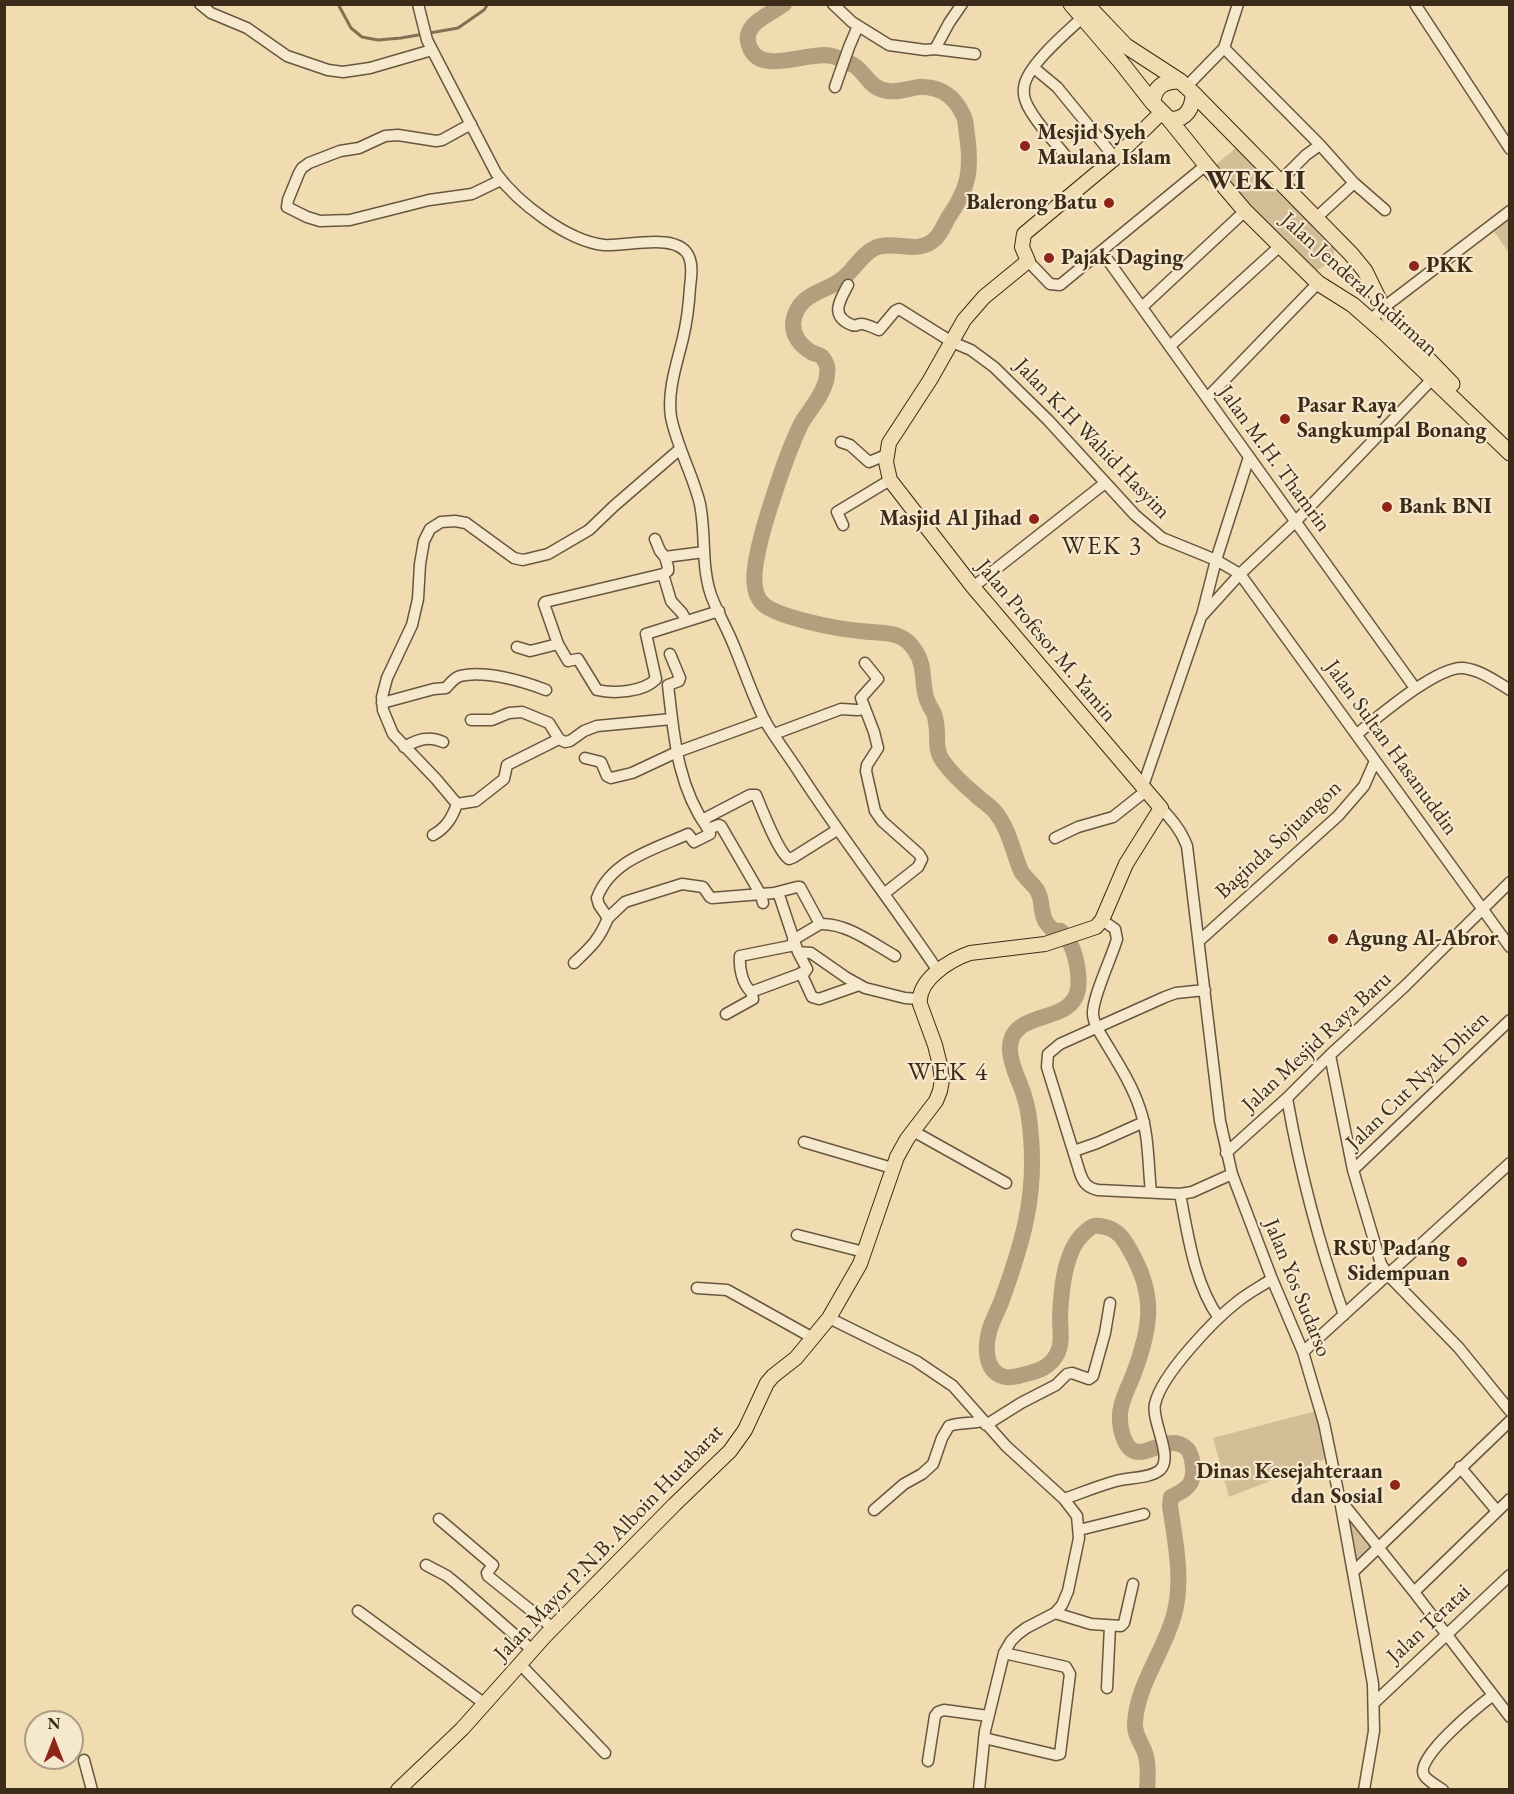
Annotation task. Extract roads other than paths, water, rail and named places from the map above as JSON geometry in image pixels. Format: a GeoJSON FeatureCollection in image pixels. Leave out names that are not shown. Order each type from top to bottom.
{"type":"FeatureCollection","features":[{"type":"Feature","properties":{"kind":"highway","name":"Jalan Jenderal Sudirman"},"geometry":{"type":"LineString","coordinates":[[1071,4],[1085,11],[1126,45],[1186,87],[1280,181],[1359,262],[1383,308],[1435,376],[1509,453]]}},
{"type":"Feature","properties":{"kind":"highway","name":"Jalan Jenderal Sudirman"},"geometry":{"type":"LineString","coordinates":[[1085,11],[1120,61],[1245,211],[1318,283],[1353,305],[1509,439]]}},
{"type":"Feature","properties":{"kind":"highway"},"geometry":{"type":"LineString","coordinates":[[1165,82],[1186,87],[1192,106],[1187,113],[1179,118],[1161,111],[1153,96],[1160,86],[1165,82]]}},
{"type":"Feature","properties":{"kind":"highway"},"geometry":{"type":"LineString","coordinates":[[1353,305],[1374,287]]}},
{"type":"Feature","properties":{"kind":"main road"},"geometry":{"type":"LineString","coordinates":[[886,455],[892,437],[975,306],[1028,261],[1022,247],[1024,234],[1115,158],[1161,111]]}},
{"type":"Feature","properties":{"kind":"main road","name":"Jalan Profesor M. Yamin"},"geometry":{"type":"LineString","coordinates":[[886,455],[890,480],[973,587],[1161,808]]}},
{"type":"Feature","properties":{"kind":"main road"},"geometry":{"type":"LineString","coordinates":[[919,999],[923,985],[938,971],[959,957],[970,953],[1045,944],[1098,924],[1126,864],[1161,808]]}},
{"type":"Feature","properties":{"kind":"main road","name":"Jalan Mayor P.N.B. Alboin Hutabarat"},"geometry":{"type":"LineString","coordinates":[[398,1790],[486,1704],[553,1628],[730,1451],[746,1430],[767,1383],[796,1358],[829,1318],[857,1270],[900,1149],[936,1101],[940,1091],[942,1080],[940,1065],[919,999]]}},
{"type":"Feature","properties":{"kind":"street"},"geometry":{"type":"LineString","coordinates":[[201,4],[212,13],[247,27],[287,56],[328,70],[343,72],[363,69],[430,45]]}},
{"type":"Feature","properties":{"kind":"street"},"geometry":{"type":"LineString","coordinates":[[418,4],[430,45],[471,124],[501,180],[525,204],[540,216],[585,240],[604,245],[657,242],[676,244],[685,250],[690,258],[692,273],[671,397],[671,417],[699,503],[706,576],[711,595],[765,720],[837,830],[885,893],[938,971]]}},
{"type":"Feature","properties":{"kind":"street"},"geometry":{"type":"LineString","coordinates":[[832,4],[858,26],[889,45],[975,54]]}},
{"type":"Feature","properties":{"kind":"street"},"geometry":{"type":"LineString","coordinates":[[935,49],[962,4]]}},
{"type":"Feature","properties":{"kind":"street"},"geometry":{"type":"LineString","coordinates":[[1186,87],[1224,48],[1238,4]]}},
{"type":"Feature","properties":{"kind":"street"},"geometry":{"type":"LineString","coordinates":[[1415,4],[1509,150]]}},
{"type":"Feature","properties":{"kind":"street"},"geometry":{"type":"LineString","coordinates":[[1065,155],[1030,112],[1024,84],[1052,46],[1085,11]]}},
{"type":"Feature","properties":{"kind":"street"},"geometry":{"type":"LineString","coordinates":[[835,87],[858,26]]}},
{"type":"Feature","properties":{"kind":"street"},"geometry":{"type":"LineString","coordinates":[[1224,48],[1320,145],[1354,183],[1385,210]]}},
{"type":"Feature","properties":{"kind":"street"},"geometry":{"type":"LineString","coordinates":[[1034,68],[1057,87],[1115,158]]}},
{"type":"Feature","properties":{"kind":"street"},"geometry":{"type":"LineString","coordinates":[[471,124],[442,140],[398,135],[385,136],[358,148],[340,151],[309,163],[299,173],[287,207],[320,221],[350,220],[429,200],[472,194],[483,191],[501,180]]}},
{"type":"Feature","properties":{"kind":"street"},"geometry":{"type":"LineString","coordinates":[[1280,181],[1306,155],[1320,145]]}},
{"type":"Feature","properties":{"kind":"street"},"geometry":{"type":"LineString","coordinates":[[1028,261],[1050,284],[1057,286],[1102,252],[1206,165]]}},
{"type":"Feature","properties":{"kind":"street"},"geometry":{"type":"LineString","coordinates":[[1316,218],[1354,183]]}},
{"type":"Feature","properties":{"kind":"street"},"geometry":{"type":"LineString","coordinates":[[1142,307],[1245,211]]}},
{"type":"Feature","properties":{"kind":"street"},"geometry":{"type":"LineString","coordinates":[[1370,321],[1383,308],[1509,211]]}},
{"type":"Feature","properties":{"kind":"street"},"geometry":{"type":"LineString","coordinates":[[1170,346],[1280,246]]}},
{"type":"Feature","properties":{"kind":"street","name":"Jalan M.H. Thamrin"},"geometry":{"type":"LineString","coordinates":[[1102,252],[1416,688]]}},
{"type":"Feature","properties":{"kind":"street"},"geometry":{"type":"LineString","coordinates":[[1207,398],[1318,283]]}},
{"type":"Feature","properties":{"kind":"street","name":"Jalan K.H Wahid Hasyim"},"geometry":{"type":"LineString","coordinates":[[848,285],[838,308],[841,316],[852,325],[863,324],[879,330],[895,310],[899,309],[952,342],[971,350],[1012,384],[1135,515],[1162,538],[1216,560],[1240,574]]}},
{"type":"Feature","properties":{"kind":"street"},"geometry":{"type":"LineString","coordinates":[[1201,617],[1240,574],[1296,521],[1435,376]]}},
{"type":"Feature","properties":{"kind":"street"},"geometry":{"type":"LineString","coordinates":[[841,442],[850,445],[869,462],[886,455]]}},
{"type":"Feature","properties":{"kind":"street"},"geometry":{"type":"LineString","coordinates":[[457,804],[404,747],[390,728],[382,703],[387,678],[412,625],[418,600],[424,541],[430,529],[441,522],[466,523],[514,558],[523,560],[548,554],[589,530],[680,449]]}},
{"type":"Feature","properties":{"kind":"street"},"geometry":{"type":"LineString","coordinates":[[1055,838],[1078,827],[1117,814],[1142,794],[1201,617],[1216,560],[1249,457]]}},
{"type":"Feature","properties":{"kind":"street"},"geometry":{"type":"LineString","coordinates":[[843,525],[837,512],[890,480]]}},
{"type":"Feature","properties":{"kind":"street"},"geometry":{"type":"LineString","coordinates":[[973,587],[1105,483]]}},
{"type":"Feature","properties":{"kind":"street"},"geometry":{"type":"LineString","coordinates":[[655,539],[669,569],[663,574],[545,602],[558,644],[568,661],[578,659],[597,690],[618,692],[637,689],[653,683],[656,679],[646,634],[718,611]]}},
{"type":"Feature","properties":{"kind":"street"},"geometry":{"type":"LineString","coordinates":[[665,557],[704,552]]}},
{"type":"Feature","properties":{"kind":"street"},"geometry":{"type":"LineString","coordinates":[[663,574],[671,601],[686,620]]}},
{"type":"Feature","properties":{"kind":"street","name":"Jalan Sultan Hasanuddin"},"geometry":{"type":"LineString","coordinates":[[1240,574],[1509,946]]}},
{"type":"Feature","properties":{"kind":"street"},"geometry":{"type":"LineString","coordinates":[[517,647],[530,651],[558,644]]}},
{"type":"Feature","properties":{"kind":"street"},"geometry":{"type":"LineString","coordinates":[[608,918],[597,898],[622,865],[688,834],[694,842],[710,834],[688,794],[677,752],[668,685],[679,681],[680,678],[670,654]]}},
{"type":"Feature","properties":{"kind":"street"},"geometry":{"type":"LineString","coordinates":[[865,663],[878,679],[862,696],[878,748],[867,765],[866,771],[875,811],[882,821],[922,859],[918,867],[885,893]]}},
{"type":"Feature","properties":{"kind":"street"},"geometry":{"type":"LineString","coordinates":[[1357,734],[1416,688],[1451,669],[1462,668],[1477,671],[1509,690]]}},
{"type":"Feature","properties":{"kind":"street"},"geometry":{"type":"LineString","coordinates":[[382,703],[446,688],[451,681],[460,676],[484,675],[509,679],[546,690]]}},
{"type":"Feature","properties":{"kind":"street"},"geometry":{"type":"LineString","coordinates":[[774,734],[841,709],[857,711],[865,709]]}},
{"type":"Feature","properties":{"kind":"street"},"geometry":{"type":"LineString","coordinates":[[471,720],[492,720],[509,713],[522,712],[549,723],[563,742],[570,741],[584,731],[597,726],[672,719]]}},
{"type":"Feature","properties":{"kind":"street"},"geometry":{"type":"LineString","coordinates":[[585,758],[601,762],[607,776],[611,778],[632,773],[677,752],[765,720]]}},
{"type":"Feature","properties":{"kind":"street"},"geometry":{"type":"LineString","coordinates":[[404,747],[427,738],[442,742]]}},
{"type":"Feature","properties":{"kind":"street"},"geometry":{"type":"LineString","coordinates":[[457,804],[476,801],[503,780],[507,765],[559,739]]}},
{"type":"Feature","properties":{"kind":"street","name":"Baginda Sojuangon"},"geometry":{"type":"LineString","coordinates":[[1199,941],[1338,816],[1364,786],[1376,761]]}},
{"type":"Feature","properties":{"kind":"street"},"geometry":{"type":"LineString","coordinates":[[705,825],[750,795],[756,795],[778,845],[789,859],[837,830]]}},
{"type":"Feature","properties":{"kind":"street"},"geometry":{"type":"LineString","coordinates":[[433,835],[449,822],[457,804]]}},
{"type":"Feature","properties":{"kind":"street","name":"Jalan Yos Sudarso"},"geometry":{"type":"LineString","coordinates":[[1161,808],[1184,837],[1187,846],[1220,1121],[1226,1153],[1272,1279],[1304,1352],[1324,1423],[1340,1500],[1373,1684],[1374,1731],[1364,1790]]}},
{"type":"Feature","properties":{"kind":"street"},"geometry":{"type":"LineString","coordinates":[[705,825],[721,826],[762,899]]}},
{"type":"Feature","properties":{"kind":"street","name":"Jalan Mesjid Raya Baru"},"geometry":{"type":"LineString","coordinates":[[1226,1153],[1287,1098],[1330,1054],[1406,986],[1509,882]]}},
{"type":"Feature","properties":{"kind":"street"},"geometry":{"type":"LineString","coordinates":[[574,963],[595,944],[608,918],[625,902],[682,884],[703,887],[712,898],[762,899],[797,886],[800,887],[820,924]]}},
{"type":"Feature","properties":{"kind":"street"},"geometry":{"type":"LineString","coordinates":[[751,992],[807,969],[795,946],[778,892]]}},
{"type":"Feature","properties":{"kind":"street"},"geometry":{"type":"LineString","coordinates":[[726,1014],[753,999],[745,985],[740,956],[795,946],[820,924],[828,923],[842,927],[895,956]]}},
{"type":"Feature","properties":{"kind":"street"},"geometry":{"type":"LineString","coordinates":[[1098,924],[1115,929],[1117,939],[1093,1012],[1097,1028],[1140,1108],[1144,1122],[1150,1192]]}},
{"type":"Feature","properties":{"kind":"street"},"geometry":{"type":"LineString","coordinates":[[795,946],[811,953],[859,985],[905,998],[919,999]]}},
{"type":"Feature","properties":{"kind":"street"},"geometry":{"type":"LineString","coordinates":[[801,973],[815,999],[859,985]]}},
{"type":"Feature","properties":{"kind":"street"},"geometry":{"type":"LineString","coordinates":[[1205,990],[1171,994],[1060,1044],[1050,1051],[1047,1057],[1047,1067],[1083,1180],[1089,1188],[1180,1194],[1192,1192],[1232,1174]]}},
{"type":"Feature","properties":{"kind":"street","name":"Jalan Cut Nyak Dhien"},"geometry":{"type":"LineString","coordinates":[[1353,1170],[1509,1020]]}},
{"type":"Feature","properties":{"kind":"street"},"geometry":{"type":"LineString","coordinates":[[1330,1054],[1353,1170],[1380,1261],[1388,1275],[1459,1348],[1509,1411]]}},
{"type":"Feature","properties":{"kind":"street"},"geometry":{"type":"LineString","coordinates":[[1287,1098],[1300,1169],[1344,1315]]}},
{"type":"Feature","properties":{"kind":"street"},"geometry":{"type":"LineString","coordinates":[[1074,1151],[1144,1122]]}},
{"type":"Feature","properties":{"kind":"street"},"geometry":{"type":"LineString","coordinates":[[914,1131],[1006,1183]]}},
{"type":"Feature","properties":{"kind":"street"},"geometry":{"type":"LineString","coordinates":[[804,1142],[892,1168]]}},
{"type":"Feature","properties":{"kind":"street"},"geometry":{"type":"LineString","coordinates":[[1304,1352],[1509,1162]]}},
{"type":"Feature","properties":{"kind":"street"},"geometry":{"type":"LineString","coordinates":[[1180,1194],[1191,1249],[1200,1279],[1219,1318]]}},
{"type":"Feature","properties":{"kind":"street"},"geometry":{"type":"LineString","coordinates":[[797,1235],[864,1252]]}},
{"type":"Feature","properties":{"kind":"street"},"geometry":{"type":"LineString","coordinates":[[1064,1499],[1117,1481],[1155,1472],[1164,1464],[1154,1407],[1163,1385],[1189,1351],[1219,1318],[1239,1300],[1272,1279]]}},
{"type":"Feature","properties":{"kind":"street"},"geometry":{"type":"LineString","coordinates":[[696,1288],[727,1290],[813,1338]]}},
{"type":"Feature","properties":{"kind":"street"},"geometry":{"type":"LineString","coordinates":[[874,1510],[904,1484],[933,1464],[949,1426],[957,1423],[984,1423],[1056,1385],[1066,1374],[1072,1373],[1089,1379],[1093,1376],[1105,1333],[1110,1303]]}},
{"type":"Feature","properties":{"kind":"street"},"geometry":{"type":"LineString","coordinates":[[829,1318],[936,1373],[963,1396],[1006,1446],[1075,1512],[1079,1530],[1068,1591],[1062,1605],[1055,1613],[1026,1628],[1011,1641],[1004,1653],[988,1716],[979,1790]]}},
{"type":"Feature","properties":{"kind":"street"},"geometry":{"type":"LineString","coordinates":[[1353,1572],[1509,1421]]}},
{"type":"Feature","properties":{"kind":"street"},"geometry":{"type":"LineString","coordinates":[[1460,1467],[1497,1511]]}},
{"type":"Feature","properties":{"kind":"street"},"geometry":{"type":"LineString","coordinates":[[1414,1592],[1509,1499]]}},
{"type":"Feature","properties":{"kind":"street"},"geometry":{"type":"LineString","coordinates":[[1340,1500],[1414,1592],[1509,1717]]}},
{"type":"Feature","properties":{"kind":"street"},"geometry":{"type":"LineString","coordinates":[[1079,1530],[1144,1514]]}},
{"type":"Feature","properties":{"kind":"street"},"geometry":{"type":"LineString","coordinates":[[439,1519],[493,1565],[488,1576],[553,1628]]}},
{"type":"Feature","properties":{"kind":"street"},"geometry":{"type":"LineString","coordinates":[[426,1565],[452,1580],[532,1650]]}},
{"type":"Feature","properties":{"kind":"street","name":"Jalan Teratai"},"geometry":{"type":"LineString","coordinates":[[1374,1702],[1509,1575]]}},
{"type":"Feature","properties":{"kind":"street"},"geometry":{"type":"LineString","coordinates":[[1055,1613],[1091,1623],[1110,1626],[1123,1625],[1133,1584]]}},
{"type":"Feature","properties":{"kind":"street"},"geometry":{"type":"LineString","coordinates":[[358,1611],[486,1704]]}},
{"type":"Feature","properties":{"kind":"street"},"geometry":{"type":"LineString","coordinates":[[1107,1688],[1110,1626]]}},
{"type":"Feature","properties":{"kind":"street"},"geometry":{"type":"LineString","coordinates":[[984,1738],[1056,1755],[1060,1754],[1070,1674],[1068,1669],[1004,1653]]}},
{"type":"Feature","properties":{"kind":"street"},"geometry":{"type":"LineString","coordinates":[[520,1664],[605,1753]]}},
{"type":"Feature","properties":{"kind":"street"},"geometry":{"type":"LineString","coordinates":[[1443,1790],[1425,1776],[1424,1767],[1439,1744],[1493,1695]]}},
{"type":"Feature","properties":{"kind":"street"},"geometry":{"type":"LineString","coordinates":[[928,1761],[935,1716],[938,1712],[944,1710],[988,1716]]}},
{"type":"Feature","properties":{"kind":"street"},"geometry":{"type":"LineString","coordinates":[[84,1760],[92,1790]]}},
{"type":"Feature","properties":{"kind":"waterway"},"geometry":{"type":"LineString","coordinates":[[338,4],[351,28],[362,37],[378,40],[458,28],[484,10],[488,4]]}},
{"type":"Feature","properties":{"kind":"waterway"},"geometry":{"type":"LineString","coordinates":[[784,4],[752,26],[748,40],[756,56],[775,61],[822,55],[834,56],[855,66],[871,83],[883,90],[897,91],[920,87],[939,90],[954,100],[965,120],[969,159],[965,188],[937,237],[921,246],[890,245],[875,248],[865,255],[843,279],[810,296],[797,310],[793,323],[797,339],[805,348],[822,357],[827,365],[826,381],[822,392],[801,424],[780,476],[758,550],[754,575],[755,588],[763,604],[782,614],[838,628],[892,634],[905,639],[911,645],[919,658],[925,694],[935,715],[937,746],[942,760],[958,779],[1000,819],[1008,833],[1021,871],[1039,894],[1045,921],[1056,932],[1061,931],[1073,951],[1078,977],[1078,989],[1073,1001],[1065,1009],[1029,1022],[1019,1028],[1012,1037],[1011,1057],[1029,1118],[1032,1179],[1022,1238],[1003,1297],[990,1328],[987,1351],[992,1369],[1005,1377],[1031,1373],[1048,1365],[1057,1354],[1060,1345],[1063,1284],[1068,1262],[1077,1242],[1093,1226],[1110,1228],[1121,1236],[1139,1268],[1147,1297],[1148,1312],[1140,1356],[1120,1411],[1122,1433],[1127,1445],[1134,1451],[1141,1452],[1176,1443],[1185,1447],[1190,1453],[1193,1468],[1189,1485],[1171,1497],[1170,1506],[1178,1572],[1175,1611],[1146,1680],[1137,1708],[1135,1727],[1147,1762],[1147,1790]]}},
{"type":"Feature","properties":{"kind":"place","name":"Mesjid Syeh Maulana Islam"},"geometry":{"type":"Point","coordinates":[1025,146]}},
{"type":"Feature","properties":{"kind":"place","name":"Balerong Batu"},"geometry":{"type":"Point","coordinates":[1109,203]}},
{"type":"Feature","properties":{"kind":"place","name":"Pajak Daging"},"geometry":{"type":"Point","coordinates":[1049,258]}},
{"type":"Feature","properties":{"kind":"place","name":"PKK"},"geometry":{"type":"Point","coordinates":[1414,266]}},
{"type":"Feature","properties":{"kind":"place","name":"Pasar Raya Sangkumpal Bonang"},"geometry":{"type":"Point","coordinates":[1285,419]}},
{"type":"Feature","properties":{"kind":"place","name":"Bank BNI"},"geometry":{"type":"Point","coordinates":[1387,507]}},
{"type":"Feature","properties":{"kind":"place","name":"Masjid Al Jihad"},"geometry":{"type":"Point","coordinates":[1034,519]}},
{"type":"Feature","properties":{"kind":"place","name":"Agung Al-Abror"},"geometry":{"type":"Point","coordinates":[1333,939]}},
{"type":"Feature","properties":{"kind":"place","name":"RSU Padang Sidempuan"},"geometry":{"type":"Point","coordinates":[1462,1262]}},
{"type":"Feature","properties":{"kind":"place","name":"Dinas Kesejahteraan dan Sosial"},"geometry":{"type":"Point","coordinates":[1395,1485]}},
{"type":"Feature","properties":{"kind":"district","name":"WEK II"},"geometry":{"type":"Point","coordinates":[1256,181]}},
{"type":"Feature","properties":{"kind":"district","name":"WEK 3"},"geometry":{"type":"Point","coordinates":[1102,547]}},
{"type":"Feature","properties":{"kind":"district","name":"WEK 4"},"geometry":{"type":"Point","coordinates":[948,1073]}}]}
